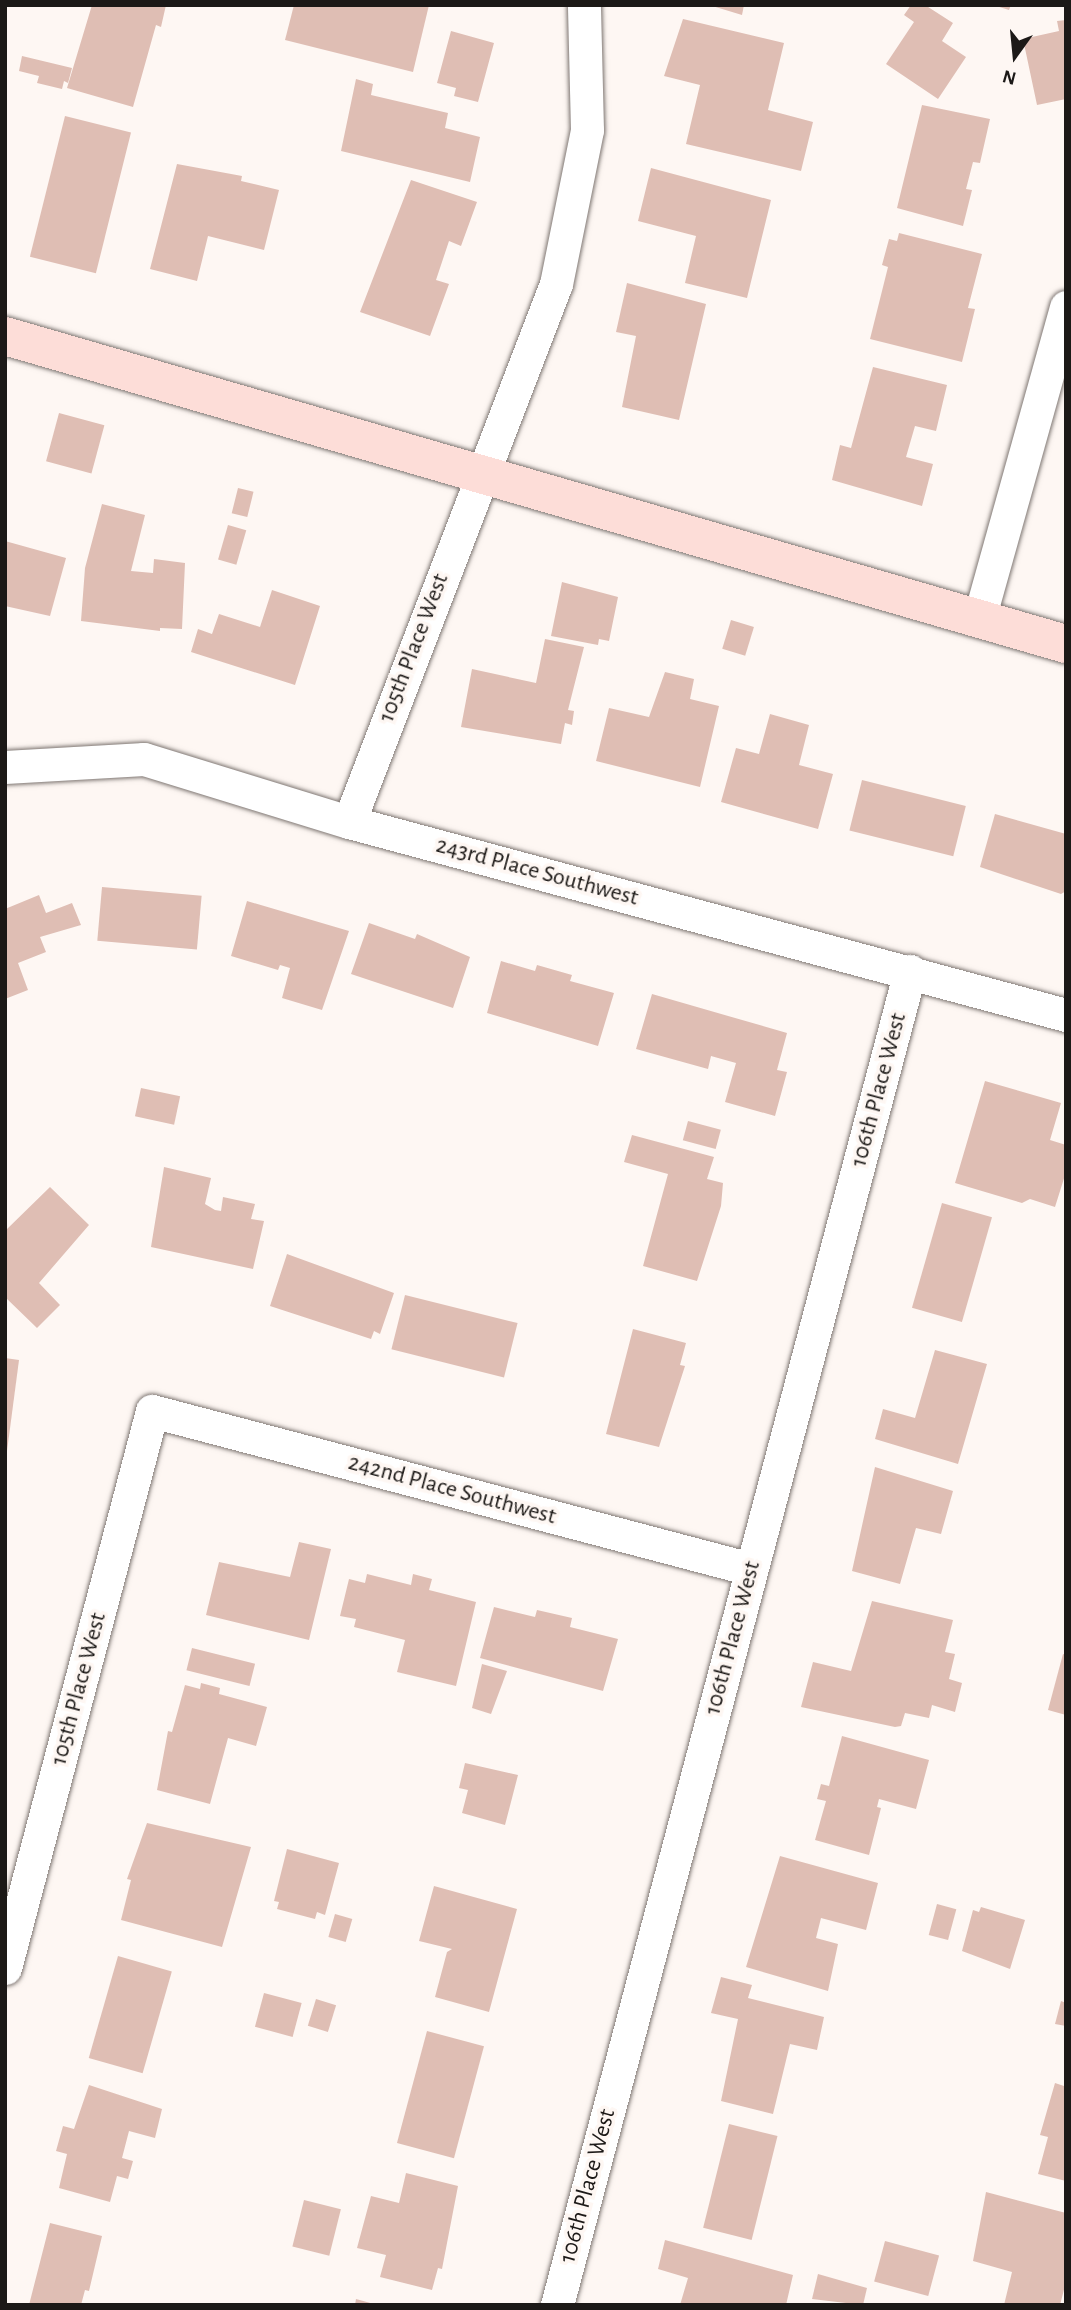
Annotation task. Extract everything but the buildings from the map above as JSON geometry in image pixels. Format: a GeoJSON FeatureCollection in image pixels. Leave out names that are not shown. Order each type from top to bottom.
{"type":"FeatureCollection","features":[{"type":"Feature","properties":{"kind":"street","name":"105th Place West"},"geometry":{"type":"LineString","coordinates":[[349,821],[555,284],[587,130],[584,5]]}},
{"type":"Feature","properties":{"kind":"street"},"geometry":{"type":"LineString","coordinates":[[979,618],[1066,307]]}},
{"type":"Feature","properties":{"kind":"street"},"geometry":{"type":"LineString","coordinates":[[5,336],[1066,644]]}},
{"type":"Feature","properties":{"kind":"street","name":"243rd Place Southwest"},"geometry":{"type":"LineString","coordinates":[[5,767],[144,759],[349,821],[1066,1015]]}},
{"type":"Feature","properties":{"kind":"street","name":"106th Place West"},"geometry":{"type":"LineString","coordinates":[[557,2305],[910,971]]}},
{"type":"Feature","properties":{"kind":"street","name":"105th Place West"},"geometry":{"type":"LineString","coordinates":[[5,1968],[152,1411]]}},
{"type":"Feature","properties":{"kind":"street","name":"242nd Place Southwest"},"geometry":{"type":"LineString","coordinates":[[152,1411],[751,1569]]}}]}
